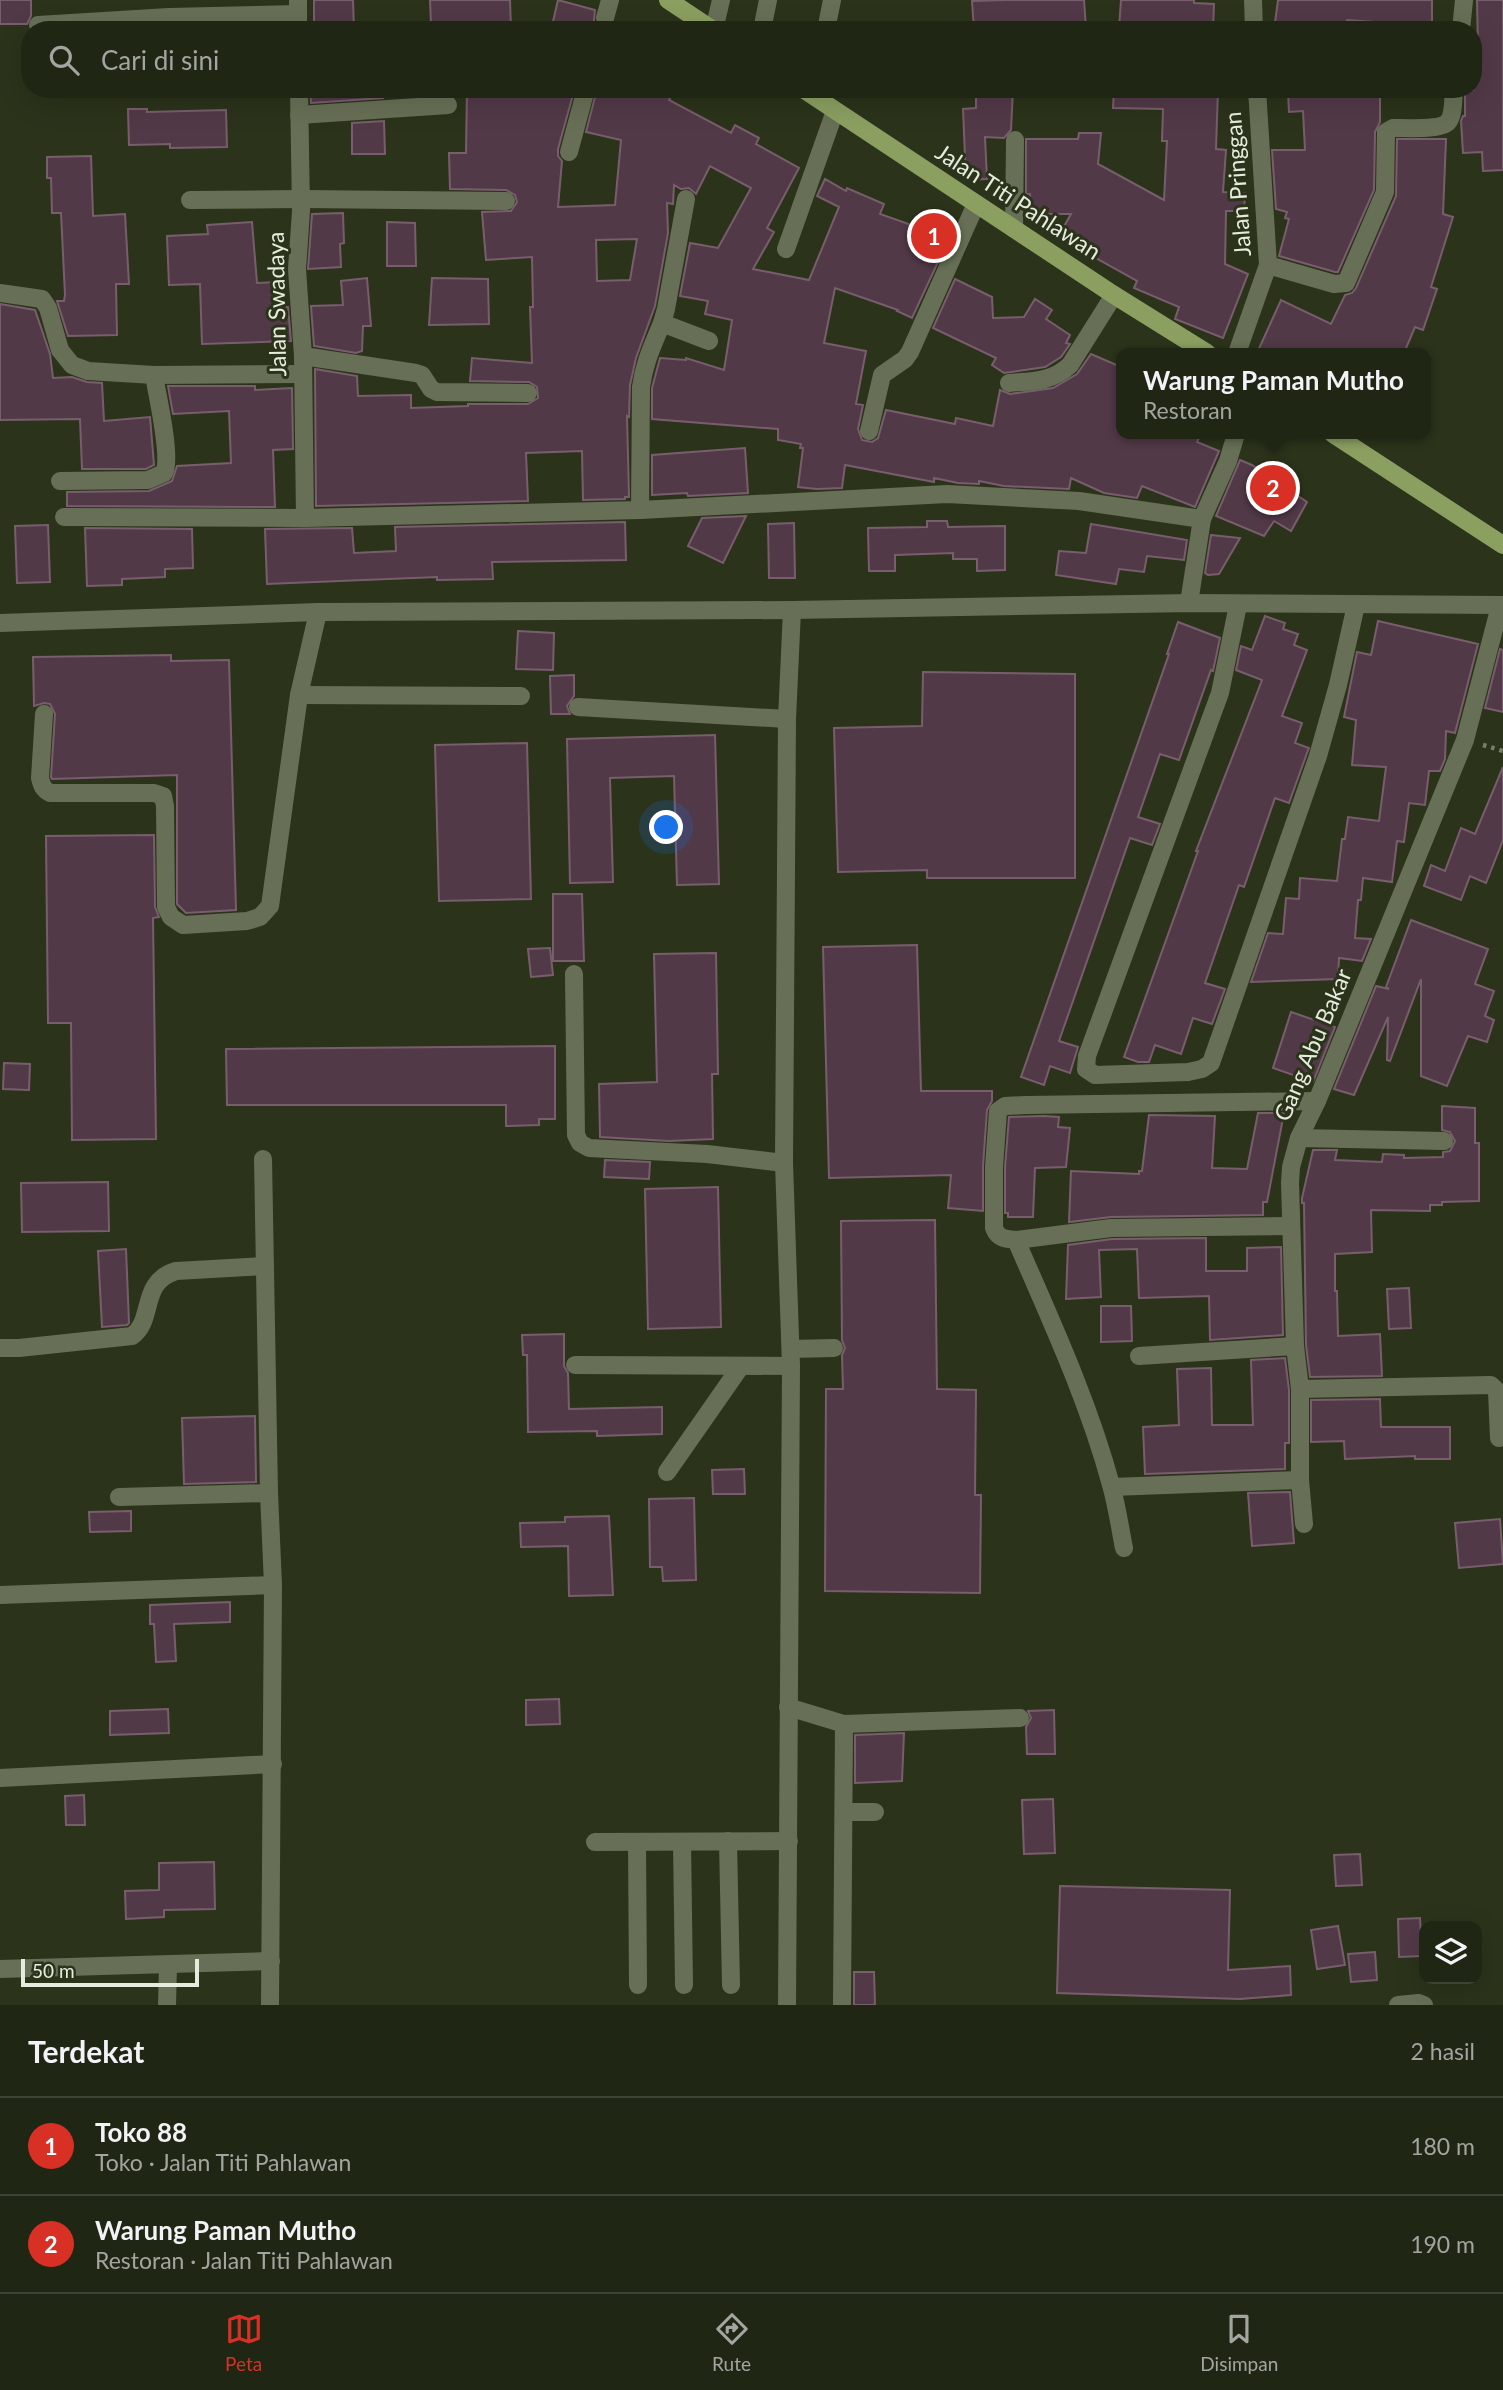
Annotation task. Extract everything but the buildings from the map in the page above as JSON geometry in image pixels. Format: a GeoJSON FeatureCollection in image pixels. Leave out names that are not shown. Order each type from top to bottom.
{"type":"FeatureCollection","features":[{"type":"Feature","properties":{"kind":"main road"},"geometry":{"type":"LineString","coordinates":[[667,0],[699,21]]}},
{"type":"Feature","properties":{"kind":"main road","name":"Jalan Titi Pahlawan"},"geometry":{"type":"LineString","coordinates":[[817,98],[1114,295],[1200,348]]}},
{"type":"Feature","properties":{"kind":"main road"},"geometry":{"type":"LineString","coordinates":[[1341,439],[1503,545]]}},
{"type":"Feature","properties":{"kind":"street"},"geometry":{"type":"LineString","coordinates":[[605,18],[610,0]]}},
{"type":"Feature","properties":{"kind":"street"},"geometry":{"type":"LineString","coordinates":[[715,21],[721,0]]}},
{"type":"Feature","properties":{"kind":"street"},"geometry":{"type":"LineString","coordinates":[[764,21],[768,0]]}},
{"type":"Feature","properties":{"kind":"street"},"geometry":{"type":"LineString","coordinates":[[828,21],[832,0]]}},
{"type":"Feature","properties":{"kind":"street"},"geometry":{"type":"LineString","coordinates":[[1253,0],[1254,21]]}},
{"type":"Feature","properties":{"kind":"street"},"geometry":{"type":"LineString","coordinates":[[1462,21],[1464,0]]}},
{"type":"Feature","properties":{"kind":"street"},"geometry":{"type":"LineString","coordinates":[[104,21],[298,15]]}},
{"type":"Feature","properties":{"kind":"street","name":"Jalan Swadaya"},"geometry":{"type":"LineString","coordinates":[[299,98],[301,199],[297,269],[303,365],[306,518]]}},
{"type":"Feature","properties":{"kind":"street"},"geometry":{"type":"LineString","coordinates":[[569,152],[584,98]]}},
{"type":"Feature","properties":{"kind":"street","name":"Jalan Pringgan"},"geometry":{"type":"LineString","coordinates":[[1239,348],[1268,265],[1268,228],[1257,98]]}},
{"type":"Feature","properties":{"kind":"street"},"geometry":{"type":"LineString","coordinates":[[1268,265],[1334,285],[1346,283],[1385,192],[1386,132],[1393,128],[1440,127],[1448,122],[1453,98]]}},
{"type":"Feature","properties":{"kind":"street"},"geometry":{"type":"LineString","coordinates":[[299,115],[448,105]]}},
{"type":"Feature","properties":{"kind":"street"},"geometry":{"type":"LineString","coordinates":[[786,249],[835,111]]}},
{"type":"Feature","properties":{"kind":"street"},"geometry":{"type":"LineString","coordinates":[[1014,229],[1015,140]]}},
{"type":"Feature","properties":{"kind":"street"},"geometry":{"type":"LineString","coordinates":[[640,510],[643,369],[666,309],[686,199]]}},
{"type":"Feature","properties":{"kind":"street"},"geometry":{"type":"LineString","coordinates":[[190,200],[506,201]]}},
{"type":"Feature","properties":{"kind":"street"},"geometry":{"type":"LineString","coordinates":[[869,430],[882,374],[905,359],[910,352],[976,204]]}},
{"type":"Feature","properties":{"kind":"street"},"geometry":{"type":"LineString","coordinates":[[0,293],[42,299],[48,308],[60,350],[66,359],[78,368],[88,371],[154,374],[303,365],[416,373],[422,375],[431,389],[437,392],[528,393]]}},
{"type":"Feature","properties":{"kind":"street"},"geometry":{"type":"LineString","coordinates":[[1009,383],[1046,379],[1060,374],[1070,365],[1114,295]]}},
{"type":"Feature","properties":{"kind":"street"},"geometry":{"type":"LineString","coordinates":[[662,323],[709,341]]}},
{"type":"Feature","properties":{"kind":"street"},"geometry":{"type":"LineString","coordinates":[[60,481],[148,480],[164,473],[167,463],[166,443],[154,374]]}},
{"type":"Feature","properties":{"kind":"street"},"geometry":{"type":"LineString","coordinates":[[1189,603],[1202,519],[1228,461],[1235,439]]}},
{"type":"Feature","properties":{"kind":"street"},"geometry":{"type":"LineString","coordinates":[[64,517],[306,518],[640,510],[947,494],[1079,501],[1202,519]]}},
{"type":"Feature","properties":{"kind":"street"},"geometry":{"type":"LineString","coordinates":[[0,623],[318,612],[792,610],[1189,603],[1502,605]]}},
{"type":"Feature","properties":{"kind":"street"},"geometry":{"type":"LineString","coordinates":[[1238,605],[1220,693],[1087,1055],[1086,1069],[1095,1075],[1188,1072],[1202,1069],[1211,1063],[1318,756],[1356,605]]}},
{"type":"Feature","properties":{"kind":"street","name":"Gang Abu Bakar"},"geometry":{"type":"LineString","coordinates":[[1304,1524],[1300,1480],[1300,1389],[1295,1346],[1290,1227],[1291,1167],[1300,1138],[1465,740],[1502,605]]}},
{"type":"Feature","properties":{"kind":"street"},"geometry":{"type":"LineString","coordinates":[[787,2005],[791,1358],[784,1163],[787,719],[792,610]]}},
{"type":"Feature","properties":{"kind":"street"},"geometry":{"type":"LineString","coordinates":[[44,714],[40,778],[42,787],[50,793],[155,793],[163,796],[166,806],[166,907],[168,914],[176,922],[183,925],[247,921],[260,917],[270,905],[299,695],[318,612]]}},
{"type":"Feature","properties":{"kind":"street"},"geometry":{"type":"LineString","coordinates":[[299,695],[521,696]]}},
{"type":"Feature","properties":{"kind":"street"},"geometry":{"type":"LineString","coordinates":[[578,707],[787,719]]}},
{"type":"Feature","properties":{"kind":"street"},"geometry":{"type":"LineString","coordinates":[[574,974],[576,1135],[580,1143],[589,1148],[707,1154],[784,1163]]}},
{"type":"Feature","properties":{"kind":"street"},"geometry":{"type":"LineString","coordinates":[[1290,1227],[1111,1228],[1016,1240],[998,1236],[994,1228],[998,1111],[1005,1106],[1317,1101]]}},
{"type":"Feature","properties":{"kind":"street"},"geometry":{"type":"LineString","coordinates":[[1300,1138],[1444,1141]]}},
{"type":"Feature","properties":{"kind":"street"},"geometry":{"type":"LineString","coordinates":[[263,1159],[273,1586],[270,2005]]}},
{"type":"Feature","properties":{"kind":"street"},"geometry":{"type":"LineString","coordinates":[[1016,1240],[1090,1415],[1112,1487],[1124,1548]]}},
{"type":"Feature","properties":{"kind":"street"},"geometry":{"type":"LineString","coordinates":[[0,1348],[132,1336],[140,1331],[150,1293],[161,1277],[168,1273],[265,1266]]}},
{"type":"Feature","properties":{"kind":"street"},"geometry":{"type":"LineString","coordinates":[[1139,1356],[1295,1346]]}},
{"type":"Feature","properties":{"kind":"street"},"geometry":{"type":"LineString","coordinates":[[575,1365],[741,1366],[834,1348]]}},
{"type":"Feature","properties":{"kind":"street"},"geometry":{"type":"LineString","coordinates":[[667,1472],[741,1366]]}},
{"type":"Feature","properties":{"kind":"street"},"geometry":{"type":"LineString","coordinates":[[1300,1389],[1490,1385],[1497,1391],[1499,1438]]}},
{"type":"Feature","properties":{"kind":"street"},"geometry":{"type":"LineString","coordinates":[[1112,1487],[1300,1480]]}},
{"type":"Feature","properties":{"kind":"street"},"geometry":{"type":"LineString","coordinates":[[119,1497],[269,1493]]}},
{"type":"Feature","properties":{"kind":"street"},"geometry":{"type":"LineString","coordinates":[[0,1595],[273,1586]]}},
{"type":"Feature","properties":{"kind":"street"},"geometry":{"type":"LineString","coordinates":[[788,1707],[844,1724],[1020,1718]]}},
{"type":"Feature","properties":{"kind":"street"},"geometry":{"type":"LineString","coordinates":[[842,2005],[844,1724]]}},
{"type":"Feature","properties":{"kind":"street"},"geometry":{"type":"LineString","coordinates":[[0,1778],[273,1764]]}},
{"type":"Feature","properties":{"kind":"street"},"geometry":{"type":"LineString","coordinates":[[845,1812],[875,1812]]}},
{"type":"Feature","properties":{"kind":"street"},"geometry":{"type":"LineString","coordinates":[[728,1841],[731,1985]]}},
{"type":"Feature","properties":{"kind":"street"},"geometry":{"type":"LineString","coordinates":[[595,1843],[789,1841]]}},
{"type":"Feature","properties":{"kind":"street"},"geometry":{"type":"LineString","coordinates":[[637,1842],[638,1985]]}},
{"type":"Feature","properties":{"kind":"street"},"geometry":{"type":"LineString","coordinates":[[682,1842],[684,1985]]}},
{"type":"Feature","properties":{"kind":"street"},"geometry":{"type":"LineString","coordinates":[[0,1969],[271,1961]]}},
{"type":"Feature","properties":{"kind":"street"},"geometry":{"type":"LineString","coordinates":[[167,2005],[168,1965]]}},
{"type":"Feature","properties":{"kind":"street"},"geometry":{"type":"LineString","coordinates":[[1398,2005],[1424,2005]]}},
{"type":"Feature","properties":{"kind":"place","name":"Toko 88"},"geometry":{"type":"Point","coordinates":[934,236]}},
{"type":"Feature","properties":{"kind":"place","name":"Warung Paman Mutho"},"geometry":{"type":"Point","coordinates":[1273,488]}}]}
